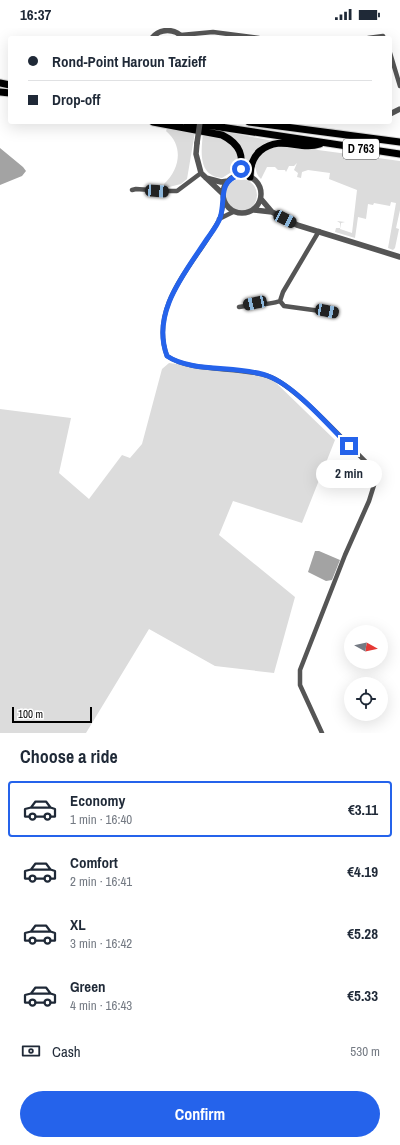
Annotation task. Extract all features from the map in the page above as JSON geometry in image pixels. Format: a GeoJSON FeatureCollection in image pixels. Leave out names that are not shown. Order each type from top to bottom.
{"type":"FeatureCollection","features":[{"type":"Feature","properties":{"kind":"highway"},"geometry":{"type":"LineString","coordinates":[[164,124],[222,135],[230,139],[241,152],[242,165],[239,175]]}},
{"type":"Feature","properties":{"kind":"highway","name":"D 763"},"geometry":{"type":"LineString","coordinates":[[200,124],[400,154]]}},
{"type":"Feature","properties":{"kind":"highway","name":"D 763"},"geometry":{"type":"LineString","coordinates":[[265,124],[400,142]]}},
{"type":"Feature","properties":{"kind":"highway"},"geometry":{"type":"LineString","coordinates":[[250,177],[252,162],[257,154],[265,147],[277,142],[312,147],[322,143]]}},
{"type":"Feature","properties":{"kind":"street"},"geometry":{"type":"LineString","coordinates":[[153,36],[156,32],[163,29],[172,30],[182,36],[212,32],[243,36]]}},
{"type":"Feature","properties":{"kind":"street"},"geometry":{"type":"LineString","coordinates":[[392,60],[400,86]]}},
{"type":"Feature","properties":{"kind":"street"},"geometry":{"type":"LineString","coordinates":[[200,124],[197,144],[198,164],[201,173],[223,194]]}},
{"type":"Feature","properties":{"kind":"street"},"geometry":{"type":"LineString","coordinates":[[132,190],[136,189],[165,192],[177,191],[201,173]]}},
{"type":"Feature","properties":{"kind":"street"},"geometry":{"type":"LineString","coordinates":[[206,178],[221,182],[228,181],[239,175],[250,177],[259,186],[261,199],[272,212]]}},
{"type":"Feature","properties":{"kind":"street"},"geometry":{"type":"LineString","coordinates":[[228,181],[223,194],[224,202],[219,219],[182,278],[164,315],[162,338],[167,356],[185,364],[255,372],[278,381],[296,394],[368,464],[374,485],[369,501],[345,555],[300,670],[300,685],[322,733]]}},
{"type":"Feature","properties":{"kind":"street"},"geometry":{"type":"LineString","coordinates":[[254,210],[261,199]]}},
{"type":"Feature","properties":{"kind":"street"},"geometry":{"type":"LineString","coordinates":[[224,202],[233,212]]}},
{"type":"Feature","properties":{"kind":"street"},"geometry":{"type":"LineString","coordinates":[[219,219],[233,212],[244,214],[254,210],[272,212],[297,224],[400,257]]}},
{"type":"Feature","properties":{"kind":"street"},"geometry":{"type":"LineString","coordinates":[[280,301],[283,292],[319,231]]}},
{"type":"Feature","properties":{"kind":"street"},"geometry":{"type":"LineString","coordinates":[[239,307],[255,303],[269,305],[280,301]]}},
{"type":"Feature","properties":{"kind":"street"},"geometry":{"type":"LineString","coordinates":[[280,301],[284,306],[335,313]]}},
{"type":"Feature","properties":{"kind":"shaded area"},"geometry":{"type":"Polygon","coordinates":[[[167,129],[195,132],[187,179],[181,184],[165,188],[164,184],[174,172],[178,158],[176,144],[166,131],[167,129]]]}},
{"type":"Feature","properties":{"kind":"shaded area"},"geometry":{"type":"Polygon","coordinates":[[[212,129],[273,141],[267,144],[248,169],[244,168],[243,151],[212,129]]]}},
{"type":"Feature","properties":{"kind":"shaded area"},"geometry":{"type":"Polygon","coordinates":[[[203,133],[225,139],[234,146],[237,152],[238,168],[222,178],[209,173],[203,162],[203,133]]]}},
{"type":"Feature","properties":{"kind":"shaded area"},"geometry":{"type":"Polygon","coordinates":[[[288,146],[400,161],[400,210],[396,228],[399,229],[395,248],[393,250],[388,248],[396,203],[391,202],[390,206],[374,203],[373,205],[368,204],[366,219],[358,217],[355,238],[335,232],[336,228],[340,228],[340,223],[337,221],[345,222],[341,223],[340,229],[352,233],[357,190],[329,179],[330,173],[308,170],[302,172],[301,178],[297,177],[298,173],[294,170],[297,163],[294,166],[289,166],[286,172],[285,170],[278,170],[275,167],[267,167],[261,179],[256,171],[256,162],[261,153],[271,147],[288,146]]]}},
{"type":"Feature","properties":{"kind":"shaded area"},"geometry":{"type":"Polygon","coordinates":[[[0,148],[26,171],[22,176],[0,185],[0,148]]]}},
{"type":"Feature","properties":{"kind":"shaded area"},"geometry":{"type":"Polygon","coordinates":[[[241,179],[250,182],[254,186],[257,195],[254,204],[250,208],[241,211],[232,208],[228,204],[225,195],[228,186],[232,182],[241,179]]]}},
{"type":"Feature","properties":{"kind":"shaded area"},"geometry":{"type":"Polygon","coordinates":[[[169,363],[269,376],[335,440],[302,523],[233,501],[219,535],[295,597],[274,673],[215,666],[149,629],[86,733],[0,733],[0,409],[71,418],[59,473],[89,499],[122,455],[130,458],[142,444],[162,369],[169,363]]]}},
{"type":"Feature","properties":{"kind":"shaded area"},"geometry":{"type":"Polygon","coordinates":[[[315,551],[319,551],[340,560],[332,580],[326,581],[308,572],[315,551]]]}},
{"type":"Feature","properties":{"kind":"route"},"geometry":{"type":"LineString","coordinates":[[241,169],[239,175],[233,177],[225,185],[223,189],[224,202],[219,219],[182,278],[169,302],[162,325],[162,338],[167,356],[173,360],[185,364],[255,372],[269,376],[296,394],[349,446]]}}]}
